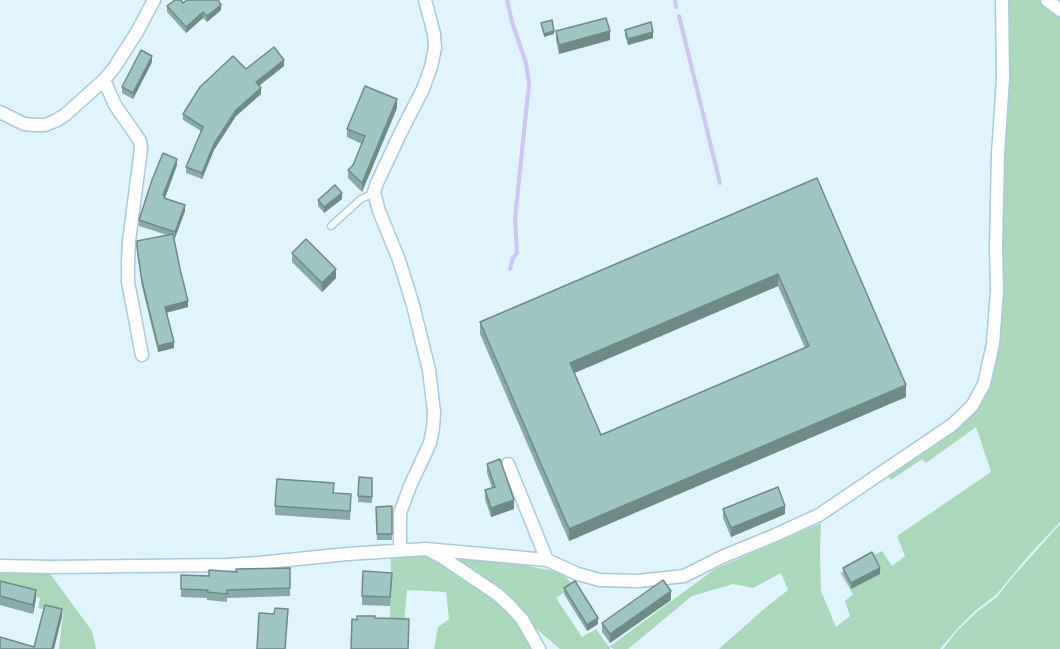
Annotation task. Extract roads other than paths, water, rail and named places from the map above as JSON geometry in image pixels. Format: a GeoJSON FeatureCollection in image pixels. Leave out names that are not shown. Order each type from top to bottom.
{"type":"FeatureCollection","features":[{"type":"Feature","properties":{"kind":"street"},"geometry":{"type":"LineString","coordinates":[[0,112],[24,124],[45,125],[65,115],[104,80],[132,40],[154,0]]}},
{"type":"Feature","properties":{"kind":"street"},"geometry":{"type":"LineString","coordinates":[[400,550],[400,513],[430,443],[434,428],[434,412],[429,370],[413,305],[374,192],[423,89],[431,67],[435,48],[434,34],[425,0]]}},
{"type":"Feature","properties":{"kind":"street"},"geometry":{"type":"LineString","coordinates":[[0,566],[225,565],[426,549],[547,560],[578,574],[600,580],[638,581],[684,576],[819,515],[952,425],[972,406],[984,384],[993,344],[997,290],[998,154],[1003,78],[1002,0]]}},
{"type":"Feature","properties":{"kind":"street"},"geometry":{"type":"LineString","coordinates":[[1047,0],[1060,10]]}},
{"type":"Feature","properties":{"kind":"street"},"geometry":{"type":"LineString","coordinates":[[104,80],[115,105],[140,141],[139,168],[129,241],[128,282],[142,355]]}},
{"type":"Feature","properties":{"kind":"street"},"geometry":{"type":"LineString","coordinates":[[508,464],[547,560]]}},
{"type":"Feature","properties":{"kind":"street"},"geometry":{"type":"LineString","coordinates":[[426,549],[442,557],[497,594],[522,619],[539,649]]}},
{"type":"Feature","properties":{"kind":"lane"},"geometry":{"type":"LineString","coordinates":[[331,226],[361,199],[374,192]]}},
{"type":"Feature","properties":{"kind":"waterway"},"geometry":{"type":"LineString","coordinates":[[507,0],[526,63],[529,83],[515,219],[517,253],[510,269]]}},
{"type":"Feature","properties":{"kind":"waterway"},"geometry":{"type":"LineString","coordinates":[[675,0],[676,7]]}},
{"type":"Feature","properties":{"kind":"waterway"},"geometry":{"type":"LineString","coordinates":[[679,16],[720,183]]}}]}
